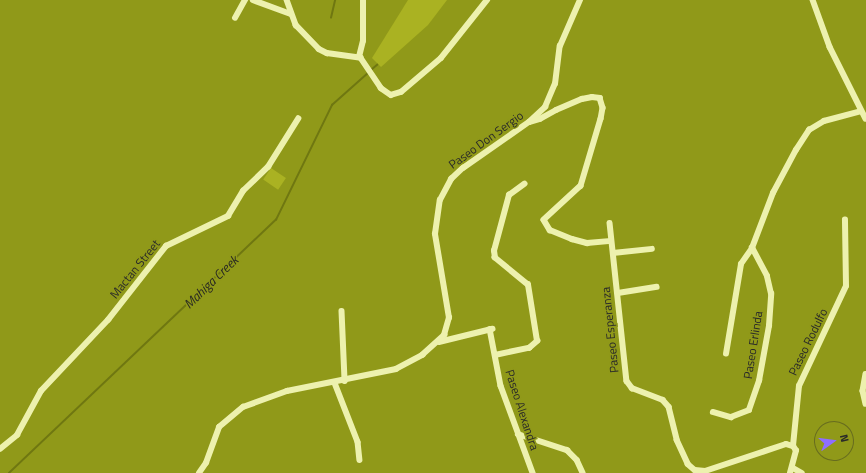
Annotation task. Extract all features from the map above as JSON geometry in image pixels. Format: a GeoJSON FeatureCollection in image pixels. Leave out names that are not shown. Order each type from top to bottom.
{"type":"FeatureCollection","features":[{"type":"Feature","properties":{"kind":"street"},"geometry":{"type":"LineString","coordinates":[[235,18],[245,0]]}},
{"type":"Feature","properties":{"kind":"street"},"geometry":{"type":"LineString","coordinates":[[253,0],[291,14]]}},
{"type":"Feature","properties":{"kind":"street"},"geometry":{"type":"LineString","coordinates":[[287,0],[296,25],[322,51],[359,57],[387,94],[394,95],[401,92],[449,49],[487,0]]}},
{"type":"Feature","properties":{"kind":"street"},"geometry":{"type":"LineString","coordinates":[[359,57],[363,41],[363,0]]}},
{"type":"Feature","properties":{"kind":"street","name":"Paseo Don Sergio"},"geometry":{"type":"LineString","coordinates":[[199,473],[206,463],[215,435],[227,418],[243,407],[287,391],[345,381],[406,365],[439,342],[447,331],[449,318],[435,234],[440,200],[451,179],[463,168],[541,112],[550,98],[556,78],[557,53],[580,0]]}},
{"type":"Feature","properties":{"kind":"street"},"geometry":{"type":"LineString","coordinates":[[813,0],[830,47],[866,119]]}},
{"type":"Feature","properties":{"kind":"street"},"geometry":{"type":"LineString","coordinates":[[529,122],[540,120],[556,110],[582,99],[592,97],[600,98],[603,108],[581,186],[544,220],[550,230],[572,239],[587,243],[611,241]]}},
{"type":"Feature","properties":{"kind":"street"},"geometry":{"type":"LineString","coordinates":[[726,354],[740,264],[752,248],[773,193],[809,130],[824,121],[861,111]]}},
{"type":"Feature","properties":{"kind":"street","name":"Mactan Street"},"geometry":{"type":"LineString","coordinates":[[0,449],[17,435],[41,391],[108,320],[166,246],[220,221],[231,213],[246,188],[268,167],[298,119]]}},
{"type":"Feature","properties":{"kind":"street"},"geometry":{"type":"LineString","coordinates":[[495,355],[529,348],[537,341],[528,285],[495,258],[494,252],[509,194],[524,184]]}},
{"type":"Feature","properties":{"kind":"street","name":"Paseo Rodulfo"},"geometry":{"type":"LineString","coordinates":[[792,471],[796,451],[793,446],[799,386],[846,286],[845,220]]}},
{"type":"Feature","properties":{"kind":"street","name":"Paseo Esperanza"},"geometry":{"type":"LineString","coordinates":[[610,223],[627,381],[632,388],[663,400],[669,407],[677,440],[688,464],[695,470],[705,471],[786,444],[793,446]]}},
{"type":"Feature","properties":{"kind":"street","name":"Paseo Erlinda"},"geometry":{"type":"LineString","coordinates":[[713,412],[731,416],[749,410],[759,381],[769,326],[771,294],[767,276],[752,248]]}},
{"type":"Feature","properties":{"kind":"street"},"geometry":{"type":"LineString","coordinates":[[613,253],[652,249]]}},
{"type":"Feature","properties":{"kind":"street"},"geometry":{"type":"LineString","coordinates":[[618,293],[657,288]]}},
{"type":"Feature","properties":{"kind":"street"},"geometry":{"type":"LineString","coordinates":[[342,311],[345,381]]}},
{"type":"Feature","properties":{"kind":"street","name":"Paseo Alexandra"},"geometry":{"type":"LineString","coordinates":[[439,342],[491,329],[501,386],[533,473]]}},
{"type":"Feature","properties":{"kind":"street"},"geometry":{"type":"LineString","coordinates":[[866,374],[863,391],[866,404]]}},
{"type":"Feature","properties":{"kind":"street"},"geometry":{"type":"LineString","coordinates":[[334,383],[358,442],[360,460]]}},
{"type":"Feature","properties":{"kind":"street"},"geometry":{"type":"LineString","coordinates":[[518,434],[567,450],[577,460],[583,473]]}},
{"type":"Feature","properties":{"kind":"street"},"geometry":{"type":"LineString","coordinates":[[792,471],[802,473]]}},
{"type":"Feature","properties":{"kind":"shaded area"},"geometry":{"type":"Polygon","coordinates":[[[408,0],[447,0],[428,25],[381,67],[372,58],[408,0]]]}},
{"type":"Feature","properties":{"kind":"shaded area"},"geometry":{"type":"Polygon","coordinates":[[[271,168],[286,178],[278,190],[263,180],[271,168]]]}},
{"type":"Feature","properties":{"kind":"waterway"},"geometry":{"type":"LineString","coordinates":[[331,18],[335,0]]}},
{"type":"Feature","properties":{"kind":"waterway","name":"Mahiga Creek"},"geometry":{"type":"LineString","coordinates":[[371,70],[377,65]]}},
{"type":"Feature","properties":{"kind":"waterway","name":"Mahiga Creek"},"geometry":{"type":"LineString","coordinates":[[9,473],[276,220],[332,105],[368,73]]}}]}
